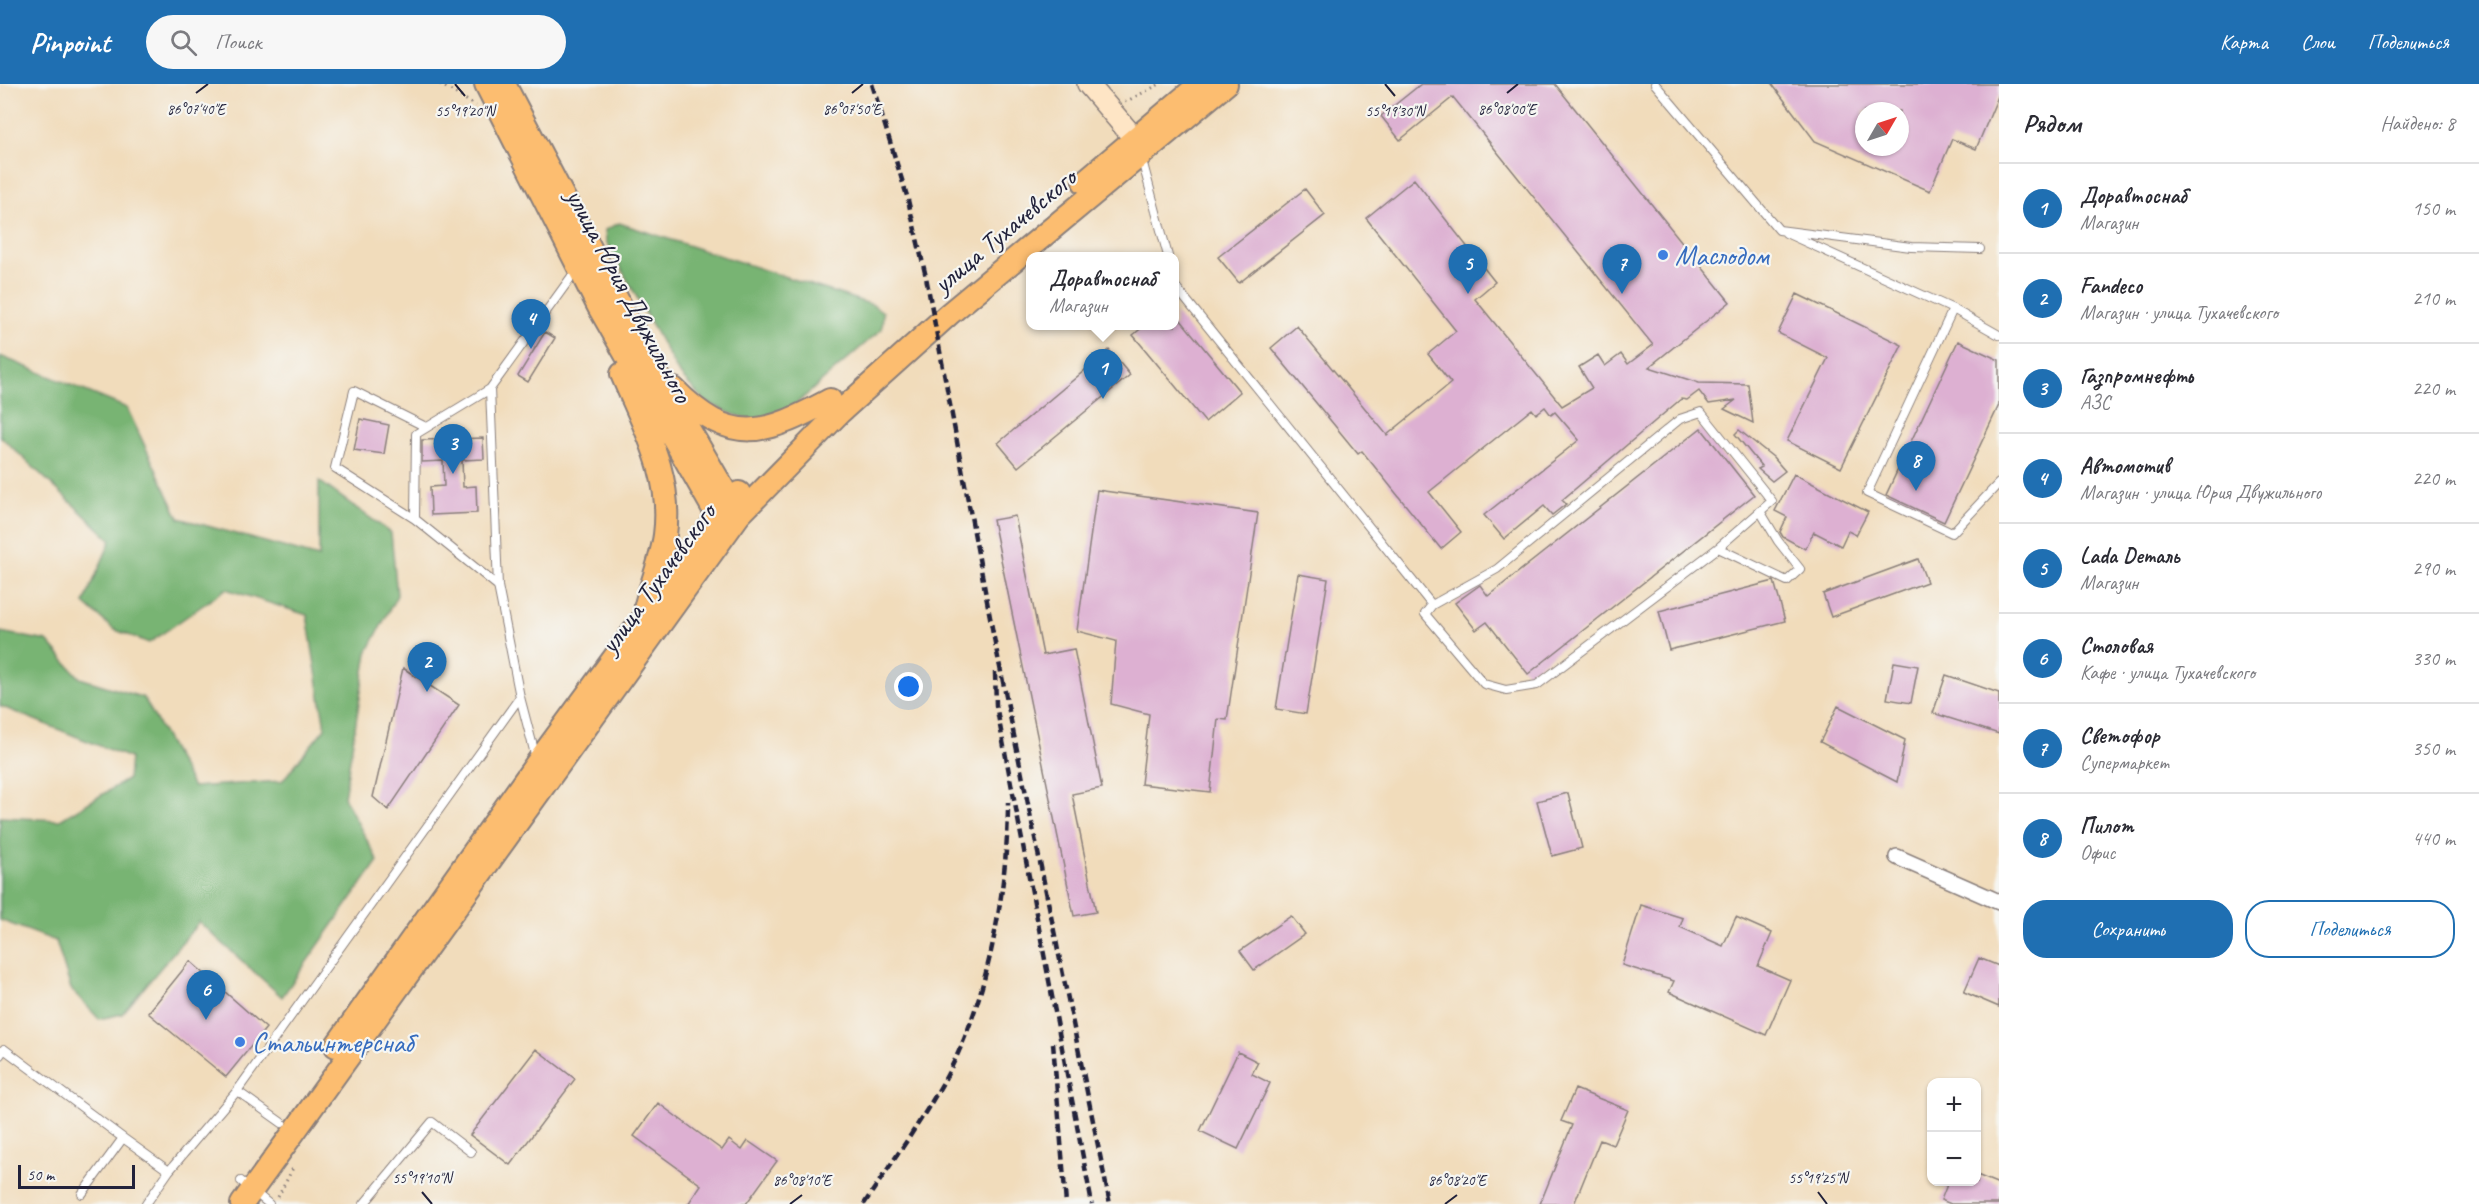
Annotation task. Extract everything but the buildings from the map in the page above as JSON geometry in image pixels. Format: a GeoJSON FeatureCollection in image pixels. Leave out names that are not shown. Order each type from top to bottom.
{"type":"FeatureCollection","features":[{"type":"Feature","properties":{"kind":"main road","name":"улица Юрия Двужильного"},"geometry":{"type":"LineString","coordinates":[[486,84],[599,307],[728,517]]}},
{"type":"Feature","properties":{"kind":"main road","name":"улица Юрия Двужильного"},"geometry":{"type":"LineString","coordinates":[[504,84],[652,366],[728,517]]}},
{"type":"Feature","properties":{"kind":"main road","name":"улица Тухачевского"},"geometry":{"type":"LineString","coordinates":[[224,1204],[251,1195],[728,517],[849,404],[1138,147],[1200,84]]}},
{"type":"Feature","properties":{"kind":"main road","name":"улица Тухачевского"},"geometry":{"type":"LineString","coordinates":[[251,1195],[282,1123],[537,763],[641,621],[830,400],[1138,147],[1226,84]]}},
{"type":"Feature","properties":{"kind":"main road"},"geometry":{"type":"LineString","coordinates":[[599,307],[622,375],[654,445],[666,483],[665,537],[641,621]]}},
{"type":"Feature","properties":{"kind":"main road"},"geometry":{"type":"LineString","coordinates":[[652,366],[693,408],[733,429],[758,430],[794,420],[830,400]]}},
{"type":"Feature","properties":{"kind":"street"},"geometry":{"type":"LineString","coordinates":[[1088,84],[1138,147]]}},
{"type":"Feature","properties":{"kind":"street"},"geometry":{"type":"LineString","coordinates":[[1897,857],[1999,902]]}},
{"type":"Feature","properties":{"kind":"lane"},"geometry":{"type":"LineString","coordinates":[[1655,84],[1779,230],[1953,309],[1999,335]]}},
{"type":"Feature","properties":{"kind":"lane"},"geometry":{"type":"LineString","coordinates":[[1138,147],[1167,252]]}},
{"type":"Feature","properties":{"kind":"lane"},"geometry":{"type":"LineString","coordinates":[[1779,230],[1911,247],[1980,249]]}},
{"type":"Feature","properties":{"kind":"lane"},"geometry":{"type":"LineString","coordinates":[[415,519],[416,434],[490,389],[579,267]]}},
{"type":"Feature","properties":{"kind":"lane"},"geometry":{"type":"LineString","coordinates":[[1179,291],[1432,605]]}},
{"type":"Feature","properties":{"kind":"lane"},"geometry":{"type":"LineString","coordinates":[[1953,309],[1867,493],[1952,533],[1999,483]]}},
{"type":"Feature","properties":{"kind":"lane"},"geometry":{"type":"LineString","coordinates":[[490,389],[498,586],[520,697],[537,763]]}},
{"type":"Feature","properties":{"kind":"lane"},"geometry":{"type":"LineString","coordinates":[[426,427],[354,391],[335,468],[415,519],[498,586]]}},
{"type":"Feature","properties":{"kind":"lane"},"geometry":{"type":"LineString","coordinates":[[1701,412],[1772,501],[1718,548],[1537,686],[1506,690],[1484,684],[1425,614],[1432,605],[1497,569],[1680,419],[1701,412]]}},
{"type":"Feature","properties":{"kind":"lane"},"geometry":{"type":"LineString","coordinates":[[1718,548],[1787,581],[1800,569],[1778,541],[1760,511]]}},
{"type":"Feature","properties":{"kind":"lane"},"geometry":{"type":"LineString","coordinates":[[146,1204],[169,1171],[237,1091],[520,697]]}},
{"type":"Feature","properties":{"kind":"lane"},"geometry":{"type":"LineString","coordinates":[[0,1055],[4,1049],[169,1171]]}},
{"type":"Feature","properties":{"kind":"lane"},"geometry":{"type":"LineString","coordinates":[[237,1091],[282,1123]]}},
{"type":"Feature","properties":{"kind":"lane"},"geometry":{"type":"LineString","coordinates":[[364,1204],[432,1122],[471,1152]]}},
{"type":"Feature","properties":{"kind":"lane"},"geometry":{"type":"LineString","coordinates":[[82,1194],[123,1138]]}},
{"type":"Feature","properties":{"kind":"path"},"geometry":{"type":"LineString","coordinates":[[1110,109],[1160,84]]}},
{"type":"Feature","properties":{"kind":"green space"},"geometry":{"type":"Polygon","coordinates":[[[619,223],[873,305],[883,312],[882,329],[781,417],[757,421],[732,414],[704,401],[678,372],[606,241],[605,230],[619,223]]]}},
{"type":"Feature","properties":{"kind":"green space"},"geometry":{"type":"Polygon","coordinates":[[[0,356],[127,408],[179,518],[319,557],[319,481],[391,533],[397,595],[367,653],[344,797],[378,861],[282,997],[199,922],[122,1014],[99,1019],[71,989],[56,941],[0,920],[0,817],[60,820],[128,779],[130,758],[0,706],[0,632],[47,641],[80,678],[144,698],[193,787],[282,781],[325,728],[307,615],[226,589],[149,643],[113,629],[84,603],[111,540],[0,436],[0,356]]]}},
{"type":"Feature","properties":{"kind":"railway"},"geometry":{"type":"LineString","coordinates":[[872,84],[907,196],[926,277],[993,633],[1110,1204]]}},
{"type":"Feature","properties":{"kind":"railway"},"geometry":{"type":"LineString","coordinates":[[995,672],[996,705],[1092,1204]]}},
{"type":"Feature","properties":{"kind":"railway"},"geometry":{"type":"LineString","coordinates":[[864,1204],[937,1093],[961,1047],[973,1014],[993,943],[999,907],[1004,870],[1008,802]]}},
{"type":"Feature","properties":{"kind":"railway"},"geometry":{"type":"LineString","coordinates":[[1053,1043],[1066,1204]]}},
{"type":"Feature","properties":{"kind":"place","name":"Маслодом"},"geometry":{"type":"Point","coordinates":[1663,255]}},
{"type":"Feature","properties":{"kind":"place","name":"Lada Dеталь"},"geometry":{"type":"Point","coordinates":[1468,294]}},
{"type":"Feature","properties":{"kind":"place","name":"Светофор"},"geometry":{"type":"Point","coordinates":[1622,294]}},
{"type":"Feature","properties":{"kind":"place","name":"Автомотив"},"geometry":{"type":"Point","coordinates":[531,349]}},
{"type":"Feature","properties":{"kind":"place","name":"Доравтоснаб"},"geometry":{"type":"Point","coordinates":[1103,399]}},
{"type":"Feature","properties":{"kind":"place","name":"Газпромнефть"},"geometry":{"type":"Point","coordinates":[453,474]}},
{"type":"Feature","properties":{"kind":"place","name":"Пилот"},"geometry":{"type":"Point","coordinates":[1916,491]}},
{"type":"Feature","properties":{"kind":"place","name":"Fandeco"},"geometry":{"type":"Point","coordinates":[427,692]}},
{"type":"Feature","properties":{"kind":"place","name":"Столовая"},"geometry":{"type":"Point","coordinates":[206,1020]}},
{"type":"Feature","properties":{"kind":"place","name":"Стальинтерснаб"},"geometry":{"type":"Point","coordinates":[240,1042]}}]}
